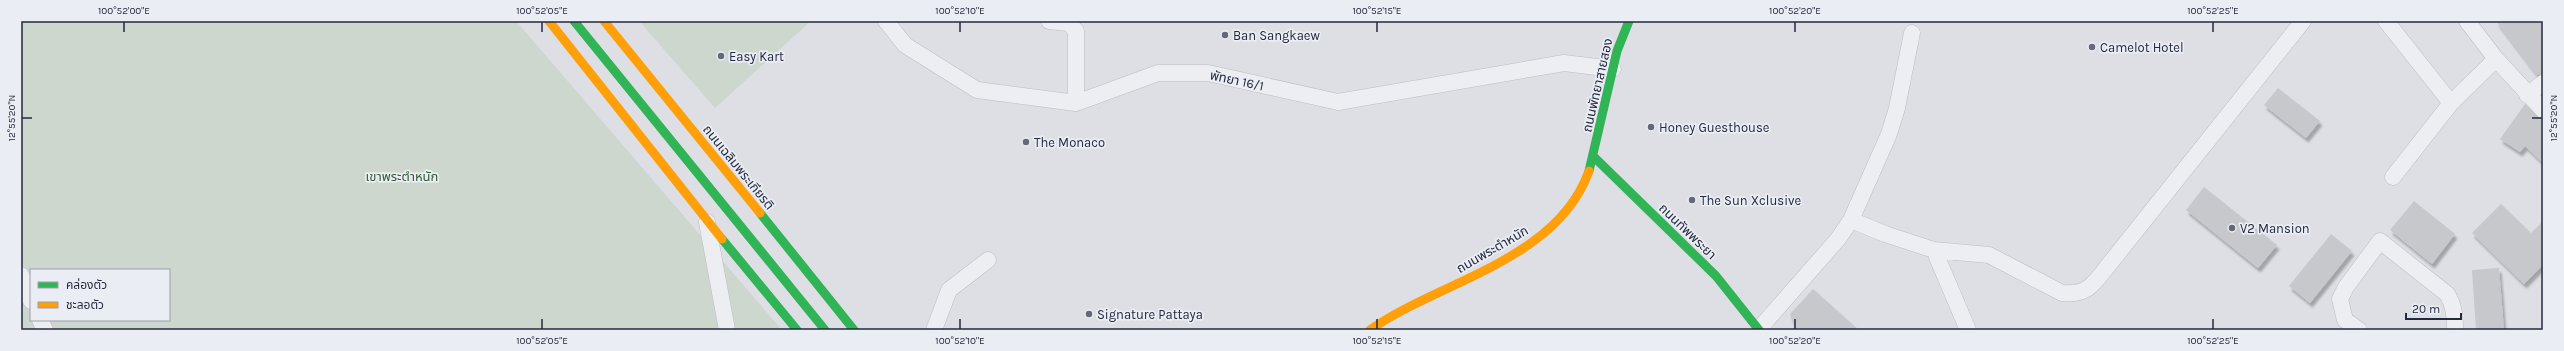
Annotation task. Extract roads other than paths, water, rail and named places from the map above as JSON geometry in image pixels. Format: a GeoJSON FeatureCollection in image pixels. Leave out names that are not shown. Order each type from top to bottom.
{"type":"FeatureCollection","features":[{"type":"Feature","properties":{"kind":"main road"},"geometry":{"type":"LineString","coordinates":[[549,21],[707,221],[796,330]]}},
{"type":"Feature","properties":{"kind":"main road"},"geometry":{"type":"LineString","coordinates":[[574,21],[825,330]]}},
{"type":"Feature","properties":{"kind":"main road","name":"ถนนเฉลิมพระเกียรติ"},"geometry":{"type":"LineString","coordinates":[[604,21],[854,330]]}},
{"type":"Feature","properties":{"kind":"main road","name":"ถนนพัทยาสายสอง"},"geometry":{"type":"LineString","coordinates":[[1593,156],[1613,69],[1623,33],[1629,21]]}},
{"type":"Feature","properties":{"kind":"main road","name":"ถนนทัพพระยา"},"geometry":{"type":"LineString","coordinates":[[1593,156],[1716,276],[1760,330]]}},
{"type":"Feature","properties":{"kind":"main road","name":"ถนนพระตำหนัก"},"geometry":{"type":"LineString","coordinates":[[1370,330],[1387,318],[1500,262],[1536,239],[1578,194],[1584,184],[1593,156]]}},
{"type":"Feature","properties":{"kind":"street","name":"พัทยา 16/1"},"geometry":{"type":"LineString","coordinates":[[886,21],[905,45],[977,90],[1076,103],[1158,73],[1208,73],[1338,102],[1564,63],[1613,69]]}},
{"type":"Feature","properties":{"kind":"street"},"geometry":{"type":"LineString","coordinates":[[1049,21],[1070,24],[1076,31],[1076,103]]}},
{"type":"Feature","properties":{"kind":"street"},"geometry":{"type":"LineString","coordinates":[[1851,220],[1885,234],[1934,250],[1989,255],[2062,293],[2075,294],[2085,291],[2111,262],[2303,21]]}},
{"type":"Feature","properties":{"kind":"street"},"geometry":{"type":"LineString","coordinates":[[2386,21],[2450,103]]}},
{"type":"Feature","properties":{"kind":"street"},"geometry":{"type":"LineString","coordinates":[[2467,21],[2496,59],[2527,95],[2543,110]]}},
{"type":"Feature","properties":{"kind":"street"},"geometry":{"type":"LineString","coordinates":[[1760,330],[1838,239],[1851,220],[1889,134],[1897,108],[1912,33]]}},
{"type":"Feature","properties":{"kind":"street"},"geometry":{"type":"LineString","coordinates":[[2393,177],[2450,103],[2496,59]]}},
{"type":"Feature","properties":{"kind":"street"},"geometry":{"type":"LineString","coordinates":[[2527,95],[2543,83]]}},
{"type":"Feature","properties":{"kind":"street"},"geometry":{"type":"LineString","coordinates":[[707,221],[727,330]]}},
{"type":"Feature","properties":{"kind":"street"},"geometry":{"type":"LineString","coordinates":[[2359,330],[2345,320],[2340,299],[2346,287],[2380,242],[2447,294],[2451,301],[2455,315],[2455,330]]}},
{"type":"Feature","properties":{"kind":"street"},"geometry":{"type":"LineString","coordinates":[[1934,250],[1968,330]]}},
{"type":"Feature","properties":{"kind":"street"},"geometry":{"type":"LineString","coordinates":[[934,330],[949,290],[988,260]]}},
{"type":"Feature","properties":{"kind":"street"},"geometry":{"type":"LineString","coordinates":[[21,275],[30,298]]}},
{"type":"Feature","properties":{"kind":"place","name":"Ban Sangkaew"},"geometry":{"type":"Point","coordinates":[1225,35]}},
{"type":"Feature","properties":{"kind":"place","name":"Camelot Hotel"},"geometry":{"type":"Point","coordinates":[2092,47]}},
{"type":"Feature","properties":{"kind":"place","name":"Easy Kart"},"geometry":{"type":"Point","coordinates":[721,56]}},
{"type":"Feature","properties":{"kind":"place","name":"Honey Guesthouse"},"geometry":{"type":"Point","coordinates":[1651,127]}},
{"type":"Feature","properties":{"kind":"place","name":"The Monaco"},"geometry":{"type":"Point","coordinates":[1026,142]}},
{"type":"Feature","properties":{"kind":"place","name":"The Sun Xclusive"},"geometry":{"type":"Point","coordinates":[1692,200]}},
{"type":"Feature","properties":{"kind":"place","name":"V2 Mansion"},"geometry":{"type":"Point","coordinates":[2232,228]}},
{"type":"Feature","properties":{"kind":"place","name":"Signature Pattaya"},"geometry":{"type":"Point","coordinates":[1089,314]}},
{"type":"Feature","properties":{"kind":"park label","name":"เขาพระตำหนัก"},"geometry":{"type":"Point","coordinates":[402,176]}}]}
